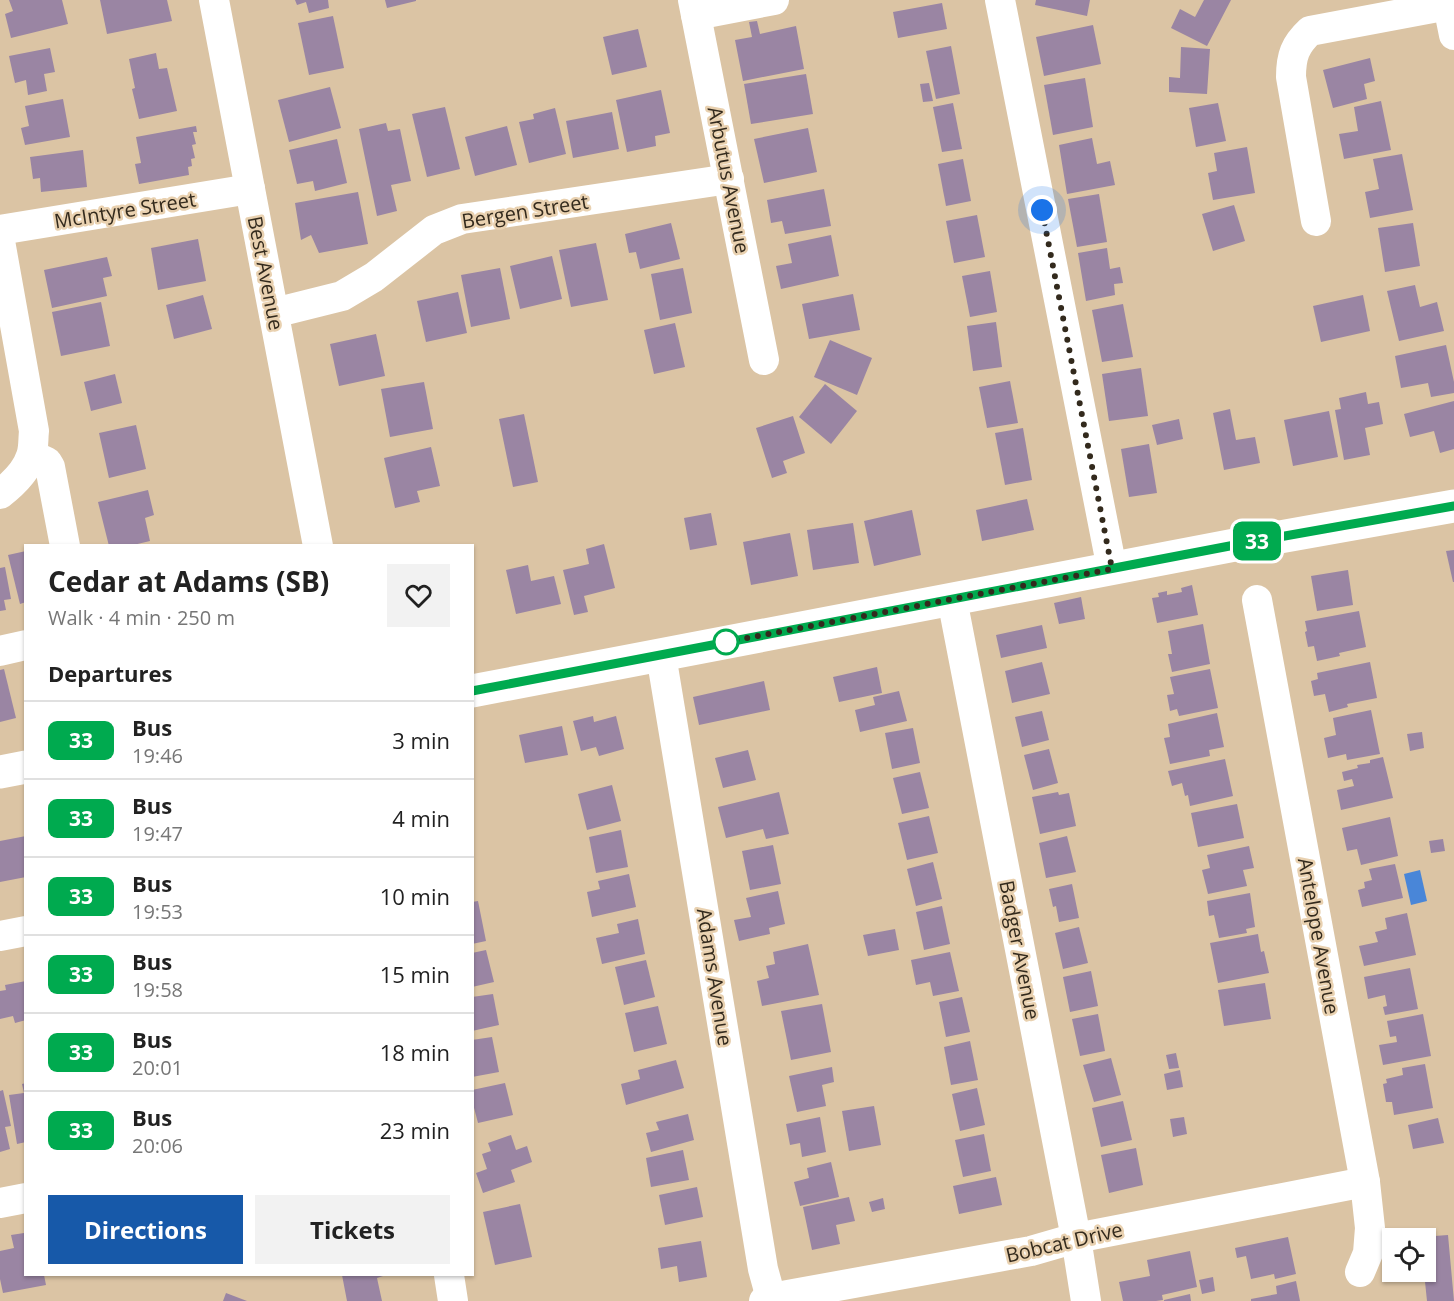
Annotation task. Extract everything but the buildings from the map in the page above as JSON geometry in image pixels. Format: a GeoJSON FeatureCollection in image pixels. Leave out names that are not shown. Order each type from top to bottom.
{"type":"FeatureCollection","features":[{"type":"Feature","properties":{"kind":"main road"},"geometry":{"type":"LineString","coordinates":[[474,691],[1240,544],[1454,506]]}},
{"type":"Feature","properties":{"kind":"main road"},"geometry":{"type":"LineString","coordinates":[[0,772],[24,767]]}},
{"type":"Feature","properties":{"kind":"street","name":"Best Avenue"},"geometry":{"type":"LineString","coordinates":[[214,0],[318,544]]}},
{"type":"Feature","properties":{"kind":"street"},"geometry":{"type":"LineString","coordinates":[[694,7],[774,0]]}},
{"type":"Feature","properties":{"kind":"street"},"geometry":{"type":"LineString","coordinates":[[1000,0],[1112,569]]}},
{"type":"Feature","properties":{"kind":"street"},"geometry":{"type":"LineString","coordinates":[[1316,221],[1291,77],[1291,63],[1300,40],[1310,31],[1450,3],[1454,35]]}},
{"type":"Feature","properties":{"kind":"street","name":"Arbutus Avenue"},"geometry":{"type":"LineString","coordinates":[[694,7],[764,360]]}},
{"type":"Feature","properties":{"kind":"street","name":"Bergen Street"},"geometry":{"type":"LineString","coordinates":[[274,313],[342,296],[374,277],[434,230],[462,219],[729,179]]}},
{"type":"Feature","properties":{"kind":"street","name":"McIntyre Street"},"geometry":{"type":"LineString","coordinates":[[0,230],[250,189]]}},
{"type":"Feature","properties":{"kind":"street"},"geometry":{"type":"LineString","coordinates":[[0,241],[34,431],[32,454],[25,471],[0,494]]}},
{"type":"Feature","properties":{"kind":"street"},"geometry":{"type":"LineString","coordinates":[[32,454],[47,462],[51,467],[65,544]]}},
{"type":"Feature","properties":{"kind":"street","name":"Badger Avenue"},"geometry":{"type":"LineString","coordinates":[[952,599],[1076,1238],[1086,1301]]}},
{"type":"Feature","properties":{"kind":"street","name":"Antelope Avenue"},"geometry":{"type":"LineString","coordinates":[[1257,600],[1365,1182],[1370,1228],[1368,1253],[1360,1272]]}},
{"type":"Feature","properties":{"kind":"street"},"geometry":{"type":"LineString","coordinates":[[0,651],[24,645]]}},
{"type":"Feature","properties":{"kind":"street","name":"Adams Avenue"},"geometry":{"type":"LineString","coordinates":[[661,655],[767,1300]]}},
{"type":"Feature","properties":{"kind":"street"},"geometry":{"type":"LineString","coordinates":[[0,936],[24,931]]}},
{"type":"Feature","properties":{"kind":"street","name":"Bobcat Drive"},"geometry":{"type":"LineString","coordinates":[[767,1300],[1030,1251],[1076,1238],[1365,1182]]}},
{"type":"Feature","properties":{"kind":"street"},"geometry":{"type":"LineString","coordinates":[[0,1203],[24,1198]]}},
{"type":"Feature","properties":{"kind":"street"},"geometry":{"type":"LineString","coordinates":[[449,1276],[453,1301]]}},
{"type":"Feature","properties":{"kind":"water"},"geometry":{"type":"Polygon","coordinates":[[[1420,870],[1427,901],[1411,905],[1404,874],[1420,870]]]}},
{"type":"Feature","properties":{"kind":"bus line","name":"33"},"geometry":{"type":"LineString","coordinates":[[474,691],[1240,544],[1454,506]]}},
{"type":"Feature","properties":{"kind":"route"},"geometry":{"type":"LineString","coordinates":[[726,642],[1112,569],[1042,210]]}}]}
